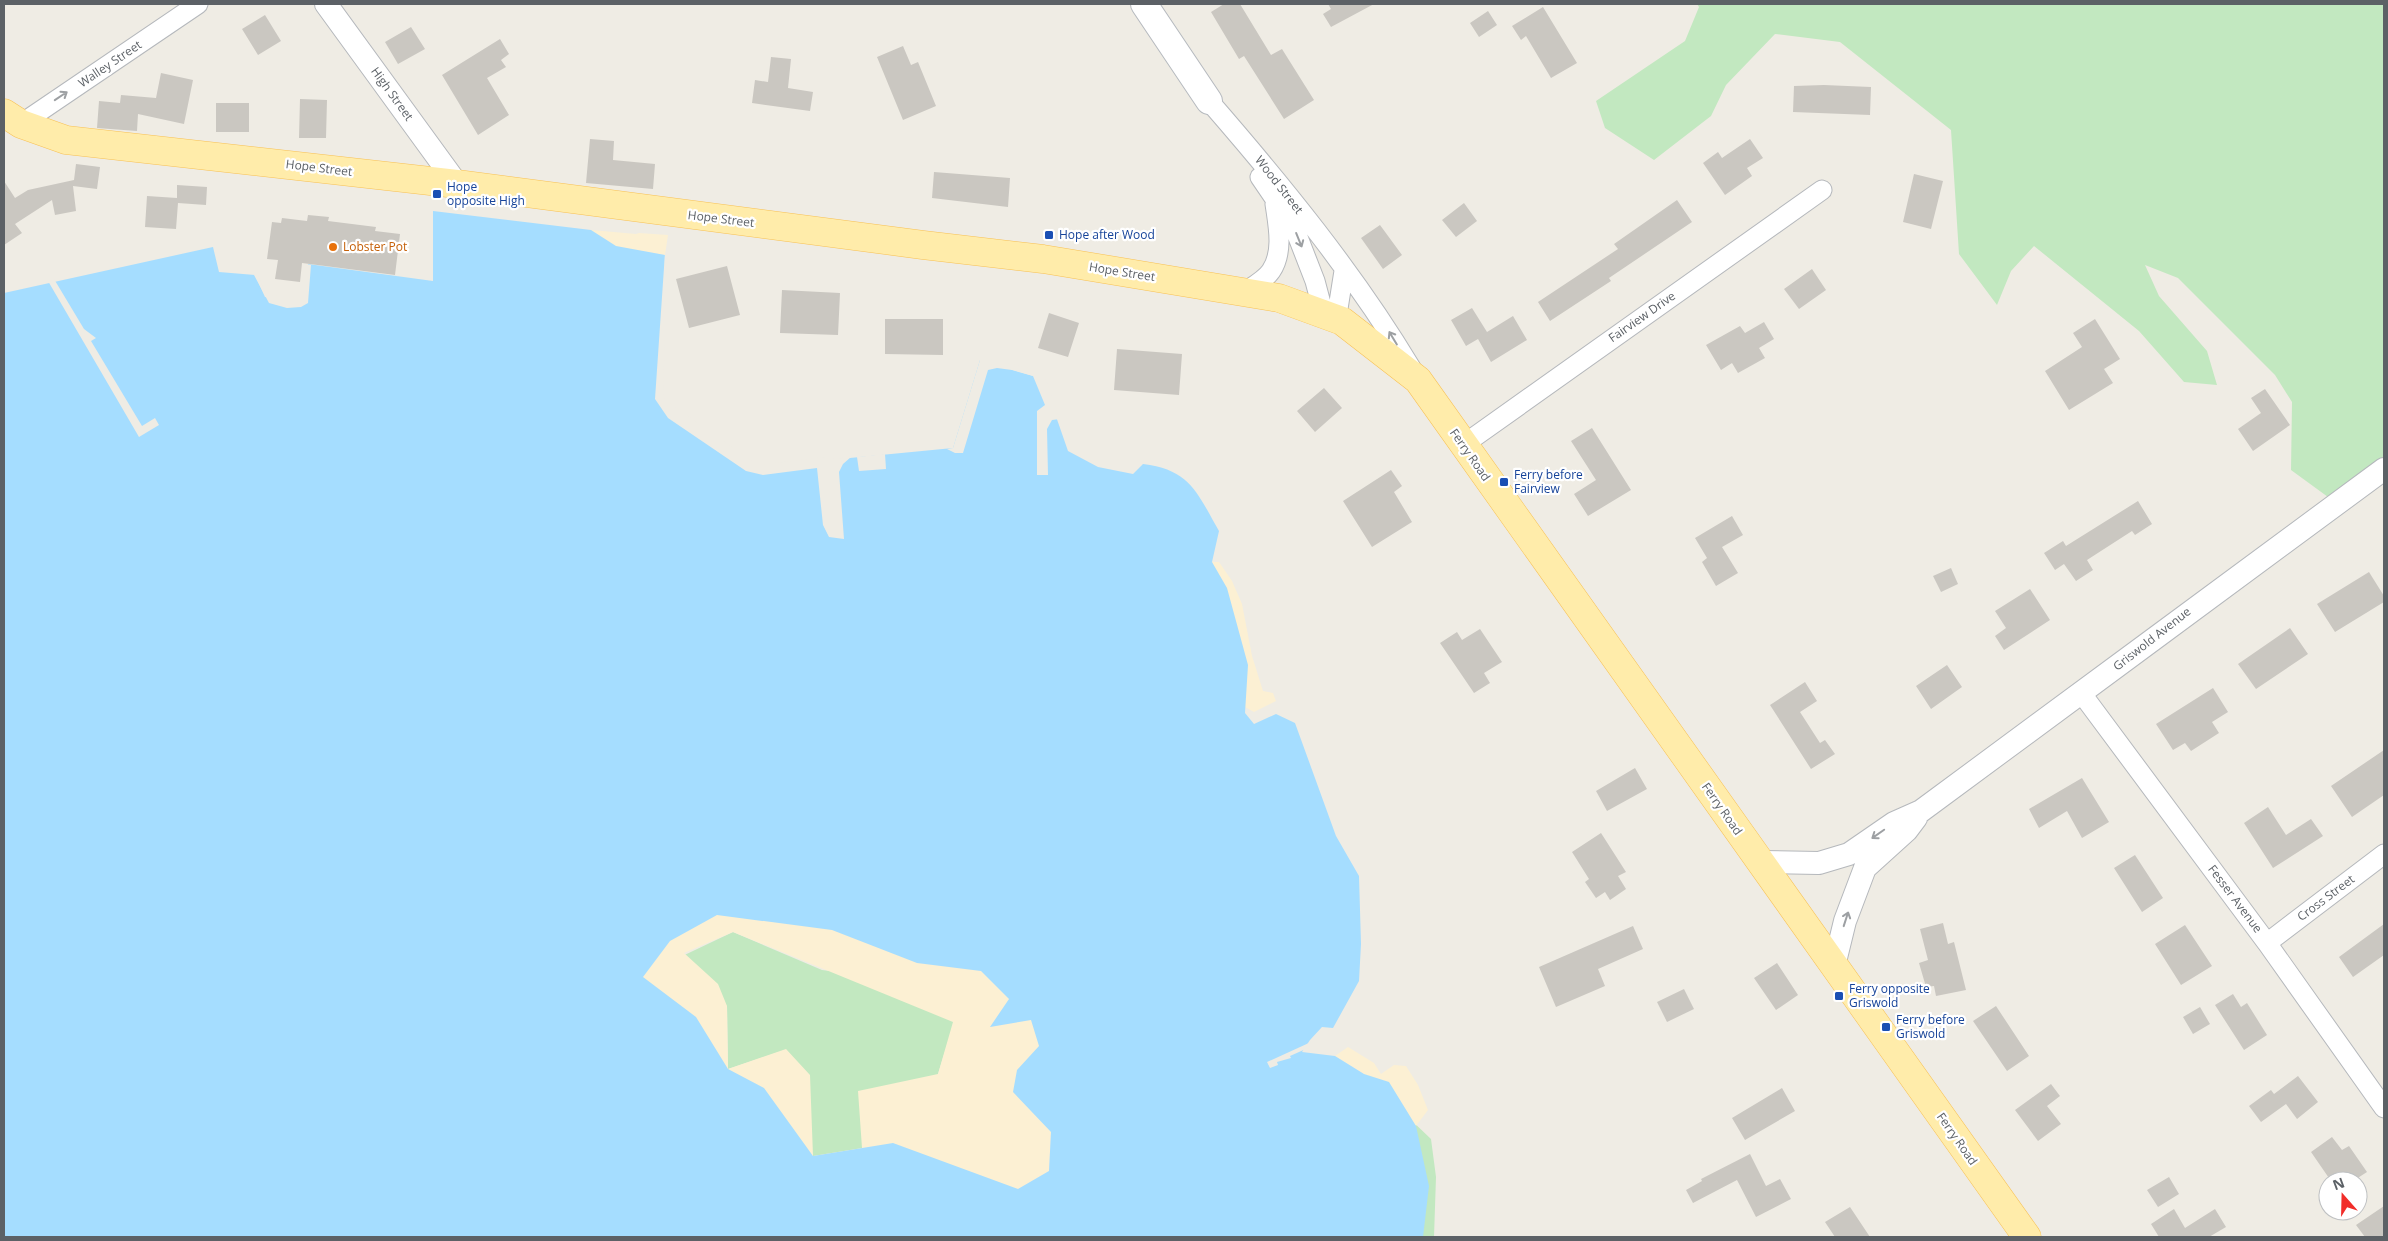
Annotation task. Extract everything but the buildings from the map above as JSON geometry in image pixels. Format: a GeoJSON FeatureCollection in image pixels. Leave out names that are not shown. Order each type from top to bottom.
{"type":"FeatureCollection","features":[{"type":"Feature","properties":{"kind":"main road","name":"Wood Street"},"geometry":{"type":"LineString","coordinates":[[1144,4],[1209,101]]}},
{"type":"Feature","properties":{"kind":"main road","name":"Hope Street"},"geometry":{"type":"LineString","coordinates":[[12,118],[66,140],[457,184],[1043,259],[1279,298],[1342,322],[1418,380]]}},
{"type":"Feature","properties":{"kind":"main road","name":"Ferry Road"},"geometry":{"type":"LineString","coordinates":[[1418,380],[2028,1237]]}},
{"type":"Feature","properties":{"kind":"street","name":"Walley Street"},"geometry":{"type":"LineString","coordinates":[[12,118],[198,4]]}},
{"type":"Feature","properties":{"kind":"street","name":"High Street"},"geometry":{"type":"LineString","coordinates":[[326,4],[457,184]]}},
{"type":"Feature","properties":{"kind":"street","name":"Wood Street"},"geometry":{"type":"LineString","coordinates":[[1209,101],[1294,227],[1330,318]]}},
{"type":"Feature","properties":{"kind":"street","name":"Wood Street"},"geometry":{"type":"LineString","coordinates":[[1209,101],[1286,193],[1386,327],[1418,380]]}},
{"type":"Feature","properties":{"kind":"street","name":"Fairview Drive"},"geometry":{"type":"LineString","coordinates":[[1463,445],[1822,190]]}},
{"type":"Feature","properties":{"kind":"street","name":"Wood Street"},"geometry":{"type":"LineString","coordinates":[[1243,293],[1271,271],[1277,255],[1280,236],[1274,198]]}},
{"type":"Feature","properties":{"kind":"street"},"geometry":{"type":"LineString","coordinates":[[1330,318],[1344,271]]}},
{"type":"Feature","properties":{"kind":"street","name":"Griswold Avenue"},"geometry":{"type":"LineString","coordinates":[[1921,811],[2082,694],[2198,604],[2384,469]]}},
{"type":"Feature","properties":{"kind":"street","name":"Fesser Avenue"},"geometry":{"type":"LineString","coordinates":[[2082,694],[2267,943],[2384,1108]]}},
{"type":"Feature","properties":{"kind":"street"},"geometry":{"type":"LineString","coordinates":[[1760,862],[1818,863],[1849,854],[1894,822],[1921,811]]}},
{"type":"Feature","properties":{"kind":"street"},"geometry":{"type":"LineString","coordinates":[[1834,966],[1845,921],[1865,868],[1907,830],[1921,811]]}},
{"type":"Feature","properties":{"kind":"street","name":"Cross Street"},"geometry":{"type":"LineString","coordinates":[[2267,943],[2384,854]]}},
{"type":"Feature","properties":{"kind":"green space"},"geometry":{"type":"Polygon","coordinates":[[[1697,4],[2384,4],[2384,458],[2328,497],[2291,470],[2292,402],[2275,375],[2178,278],[2145,265],[2159,296],[2207,351],[2217,385],[2184,382],[2139,331],[2034,246],[2011,271],[1997,305],[1959,254],[1951,130],[1840,42],[1775,34],[1726,85],[1711,116],[1654,160],[1605,128],[1596,101],[1685,41],[1699,7],[1697,4]]]}},
{"type":"Feature","properties":{"kind":"green space"},"geometry":{"type":"Polygon","coordinates":[[[733,932],[822,970],[925,983],[954,1022],[938,1074],[893,1143],[813,1157],[785,1050],[728,1069],[727,1006],[655,969],[733,932]]]}},
{"type":"Feature","properties":{"kind":"green space"},"geometry":{"type":"Polygon","coordinates":[[[1409,1118],[1431,1139],[1436,1177],[1434,1237],[1414,1237],[1409,1118]]]}},
{"type":"Feature","properties":{"kind":"sand"},"geometry":{"type":"Polygon","coordinates":[[[591,230],[668,235],[665,255],[596,247],[591,230]]]}},
{"type":"Feature","properties":{"kind":"sand"},"geometry":{"type":"Polygon","coordinates":[[[1212,562],[1219,562],[1232,581],[1242,604],[1252,656],[1263,691],[1273,693],[1276,701],[1254,712],[1245,707],[1212,562]]]}},
{"type":"Feature","properties":{"kind":"sand"},"geometry":{"type":"Polygon","coordinates":[[[728,885],[1045,963],[1051,1132],[1049,1171],[1018,1189],[806,1172],[568,935],[728,885]],[[733,932],[684,953],[718,984],[727,1006],[728,1069],[786,1049],[810,1075],[813,1156],[862,1148],[858,1091],[938,1074],[953,1022],[733,932]]]}},
{"type":"Feature","properties":{"kind":"sand"},"geometry":{"type":"Polygon","coordinates":[[[1348,1047],[1374,1063],[1381,1074],[1394,1065],[1406,1066],[1418,1085],[1428,1110],[1416,1126],[1364,1074],[1335,1056],[1348,1047]]]}},
{"type":"Feature","properties":{"kind":"water"},"geometry":{"type":"Polygon","coordinates":[[[433,211],[591,230],[616,246],[665,255],[660,400],[756,467],[953,448],[980,360],[1043,379],[1068,451],[1098,467],[1133,474],[1143,464],[1159,467],[1172,472],[1191,486],[1205,505],[1219,531],[1212,562],[1227,588],[1248,665],[1245,713],[1254,724],[1276,714],[1295,723],[1336,836],[1359,876],[1361,944],[1359,981],[1333,1028],[1322,1027],[1302,1052],[1335,1056],[1364,1074],[1389,1082],[1416,1126],[1429,1186],[1423,1237],[4,1237],[4,293],[213,247],[219,272],[255,275],[265,297],[302,300],[308,264],[433,281],[433,211]],[[717,915],[670,941],[643,977],[696,1017],[728,1069],[764,1088],[813,1156],[893,1143],[1018,1189],[1049,1171],[1051,1132],[1013,1092],[1017,1070],[1039,1046],[1031,1020],[990,1027],[1009,999],[981,971],[917,963],[832,930],[717,915]]]}},
{"type":"Feature","properties":{"kind":"pier"},"geometry":{"type":"Polygon","coordinates":[[[665,253],[667,255],[663,398],[757,465],[825,457],[832,457],[833,459],[851,457],[843,464],[839,472],[844,539],[829,537],[823,525],[817,468],[763,475],[746,471],[668,418],[655,399],[665,253]]]}},
{"type":"Feature","properties":{"kind":"pier"},"geometry":{"type":"Polygon","coordinates":[[[305,264],[311,265],[308,303],[301,307],[287,308],[269,303],[254,275],[258,275],[266,295],[300,298],[305,264]]]}},
{"type":"Feature","properties":{"kind":"pier"},"geometry":{"type":"Polygon","coordinates":[[[54,279],[84,329],[96,338],[91,341],[142,426],[155,418],[159,425],[139,437],[48,281],[54,279]]]}},
{"type":"Feature","properties":{"kind":"pier"},"geometry":{"type":"Polygon","coordinates":[[[983,358],[1033,369],[1045,378],[1060,419],[1052,420],[1047,429],[1048,475],[1037,475],[1037,411],[1045,405],[1033,376],[1012,370],[997,368],[988,370],[963,453],[955,453],[947,449],[953,448],[980,360],[983,358]]]}},
{"type":"Feature","properties":{"kind":"pier"},"geometry":{"type":"Polygon","coordinates":[[[885,454],[886,469],[859,471],[857,457],[885,454]]]}},
{"type":"Feature","properties":{"kind":"pier"},"geometry":{"type":"Polygon","coordinates":[[[1311,1042],[1308,1048],[1290,1056],[1291,1058],[1277,1062],[1278,1065],[1270,1068],[1267,1062],[1311,1042]]]}},
{"type":"Feature","properties":{"kind":"place","name":"Hope opposite High"},"geometry":{"type":"Point","coordinates":[437,194]}},
{"type":"Feature","properties":{"kind":"place","name":"Hope after Wood"},"geometry":{"type":"Point","coordinates":[1049,235]}},
{"type":"Feature","properties":{"kind":"place","name":"Lobster Pot"},"geometry":{"type":"Point","coordinates":[333,247]}},
{"type":"Feature","properties":{"kind":"place","name":"Ferry before Fairview"},"geometry":{"type":"Point","coordinates":[1504,482]}},
{"type":"Feature","properties":{"kind":"place","name":"Ferry opposite Griswold"},"geometry":{"type":"Point","coordinates":[1839,996]}},
{"type":"Feature","properties":{"kind":"place","name":"Ferry before Griswold"},"geometry":{"type":"Point","coordinates":[1886,1027]}}]}
